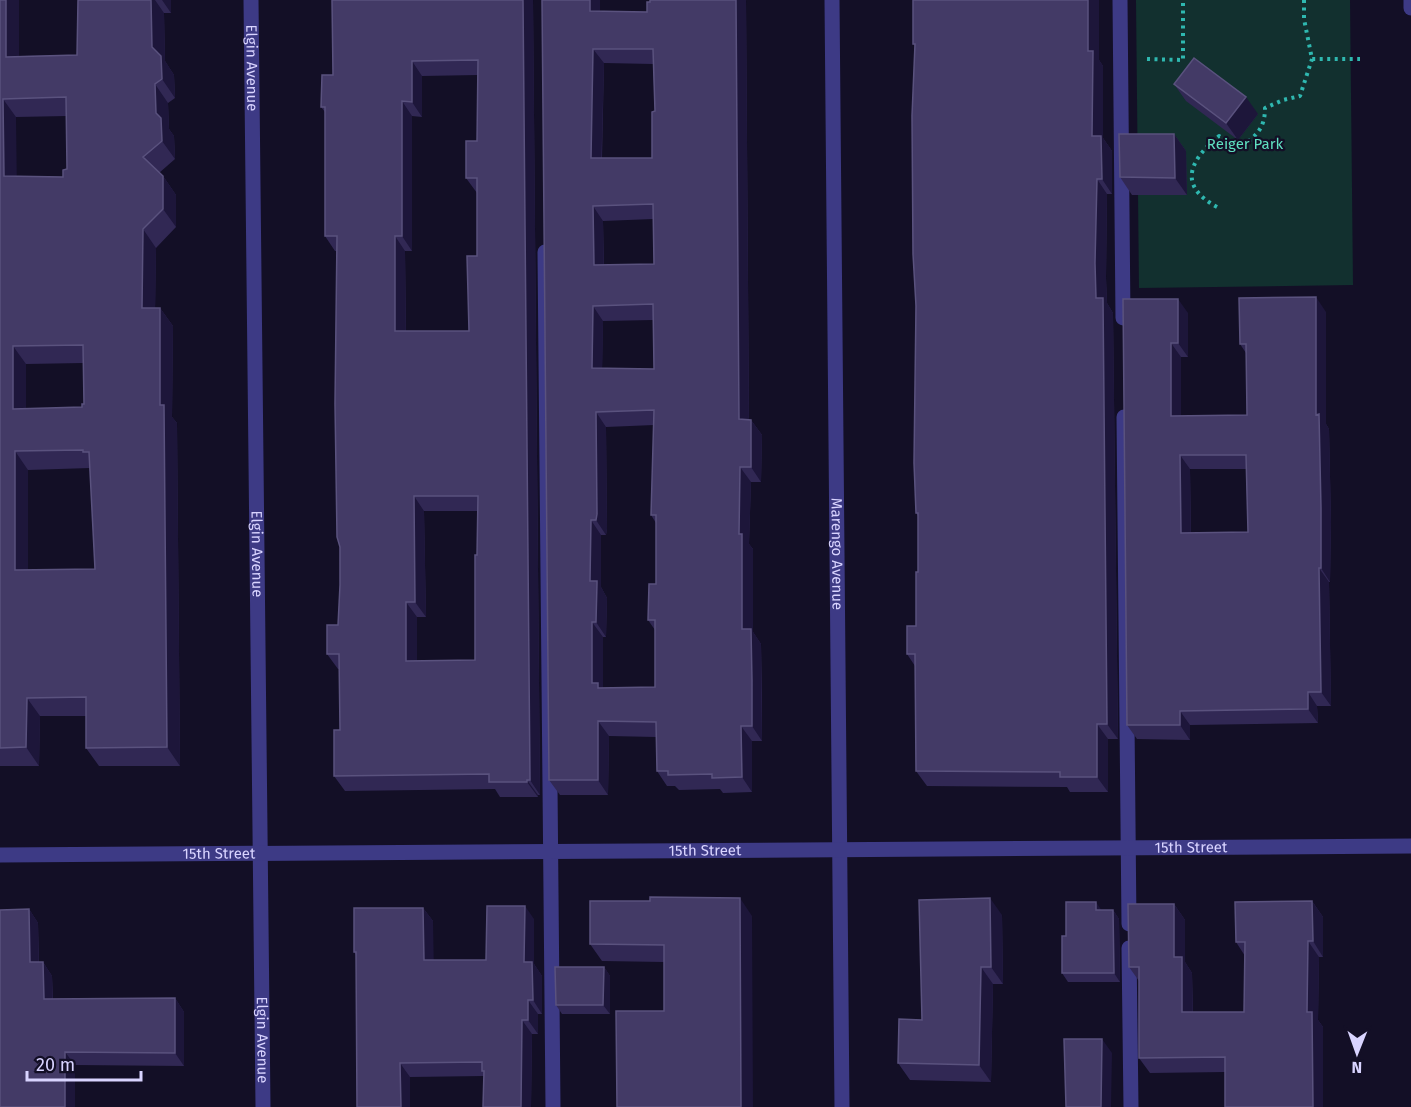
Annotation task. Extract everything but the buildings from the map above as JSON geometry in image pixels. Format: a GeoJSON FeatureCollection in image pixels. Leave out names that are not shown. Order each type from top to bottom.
{"type":"FeatureCollection","features":[{"type":"Feature","properties":{"kind":"street","name":"Elgin Avenue"},"geometry":{"type":"LineString","coordinates":[[251,0],[263,1107]]}},
{"type":"Feature","properties":{"kind":"street","name":"Marengo Avenue"},"geometry":{"type":"LineString","coordinates":[[832,0],[842,1107]]}},
{"type":"Feature","properties":{"kind":"street"},"geometry":{"type":"LineString","coordinates":[[1120,0],[1124,333]]}},
{"type":"Feature","properties":{"kind":"street"},"geometry":{"type":"LineString","coordinates":[[1411,0],[1411,8]]}},
{"type":"Feature","properties":{"kind":"street"},"geometry":{"type":"LineString","coordinates":[[545,239],[553,1107]]}},
{"type":"Feature","properties":{"kind":"street"},"geometry":{"type":"LineString","coordinates":[[1124,404],[1131,1107]]}},
{"type":"Feature","properties":{"kind":"street","name":"15th Street"},"geometry":{"type":"LineString","coordinates":[[0,855],[1411,846]]}},
{"type":"Feature","properties":{"kind":"path"},"geometry":{"type":"LineString","coordinates":[[1121,59],[1183,60],[1183,0]]}},
{"type":"Feature","properties":{"kind":"path"},"geometry":{"type":"LineString","coordinates":[[1217,207],[1204,200],[1197,191],[1192,180],[1193,163],[1203,149],[1219,135],[1239,148],[1254,137],[1265,122],[1265,108],[1300,96],[1312,59],[1304,19],[1304,0]]}},
{"type":"Feature","properties":{"kind":"path"},"geometry":{"type":"LineString","coordinates":[[1312,59],[1360,58]]}},
{"type":"Feature","properties":{"kind":"green space","name":"Reiger Park"},"geometry":{"type":"Polygon","coordinates":[[[1136,0],[1350,0],[1353,285],[1139,288],[1136,0]]]}}]}
